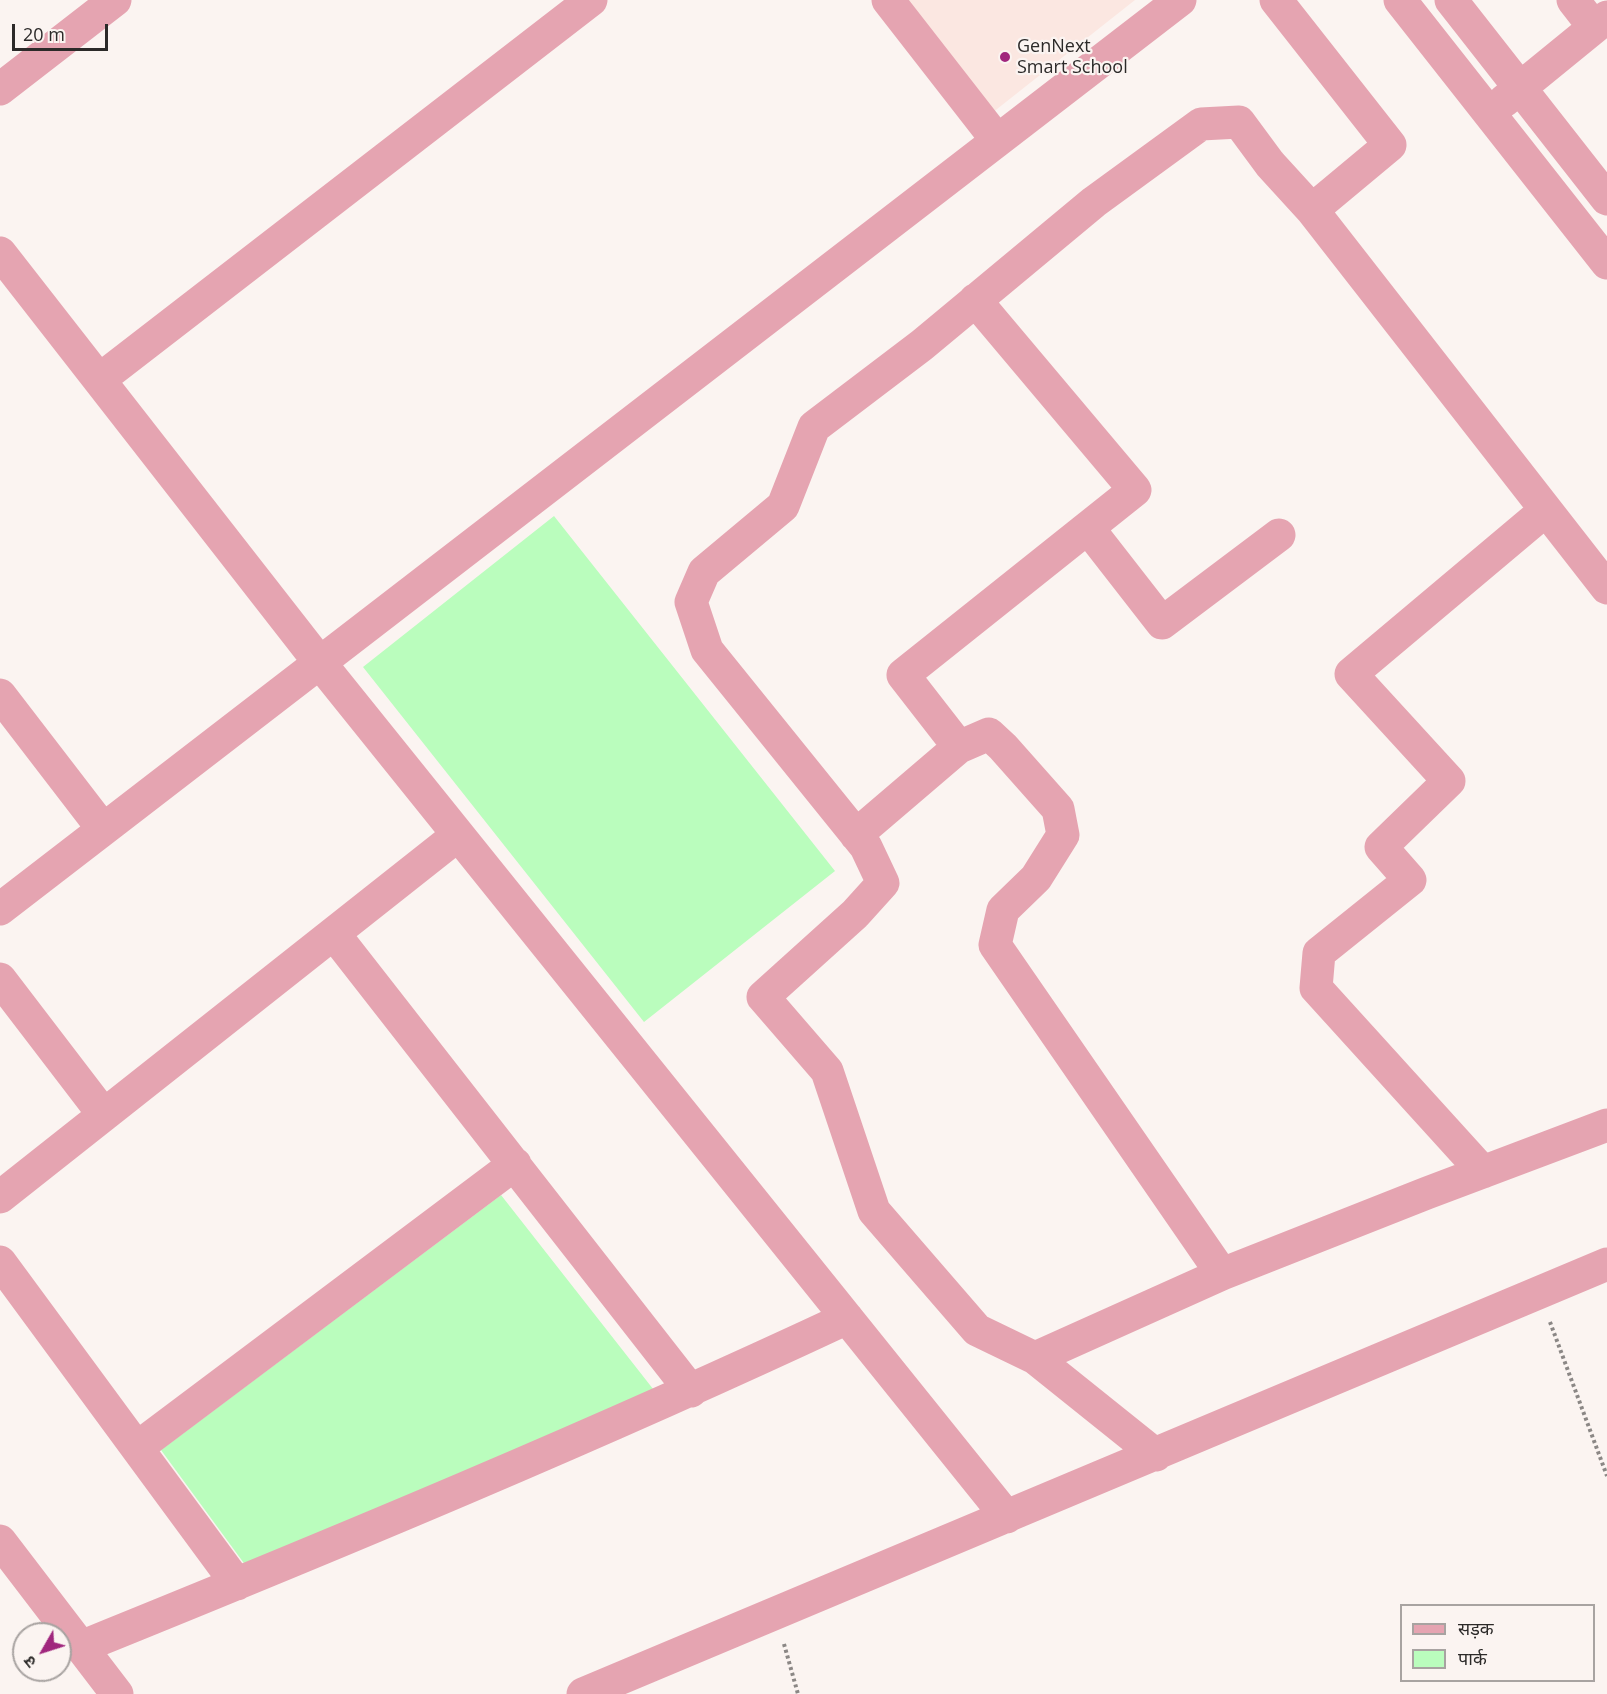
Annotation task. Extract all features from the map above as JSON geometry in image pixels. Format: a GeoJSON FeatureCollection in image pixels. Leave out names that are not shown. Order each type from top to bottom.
{"type":"FeatureCollection","features":[{"type":"Feature","properties":{"kind":"street"},"geometry":{"type":"LineString","coordinates":[[0,89],[115,0]]}},
{"type":"Feature","properties":{"kind":"street"},"geometry":{"type":"LineString","coordinates":[[99,380],[591,0]]}},
{"type":"Feature","properties":{"kind":"street"},"geometry":{"type":"LineString","coordinates":[[888,0],[997,140]]}},
{"type":"Feature","properties":{"kind":"street"},"geometry":{"type":"LineString","coordinates":[[0,909],[1180,0]]}},
{"type":"Feature","properties":{"kind":"street"},"geometry":{"type":"LineString","coordinates":[[1276,0],[1390,145],[1312,210]]}},
{"type":"Feature","properties":{"kind":"street"},"geometry":{"type":"LineString","coordinates":[[1401,0],[1607,263]]}},
{"type":"Feature","properties":{"kind":"street"},"geometry":{"type":"LineString","coordinates":[[1451,0],[1607,199]]}},
{"type":"Feature","properties":{"kind":"street"},"geometry":{"type":"LineString","coordinates":[[1489,112],[1600,22],[1573,0]]}},
{"type":"Feature","properties":{"kind":"street"},"geometry":{"type":"LineString","coordinates":[[1156,1455],[1035,1358],[977,1330],[874,1211],[827,1071],[763,997],[855,914],[883,883],[866,848],[707,650],[691,602],[704,572],[783,506],[814,427],[922,345],[1094,202],[1201,124],[1239,122],[1270,164],[1312,210],[1607,588]]}},
{"type":"Feature","properties":{"kind":"street"},"geometry":{"type":"LineString","coordinates":[[0,253],[320,663],[1007,1517]]}},
{"type":"Feature","properties":{"kind":"street"},"geometry":{"type":"LineString","coordinates":[[958,747],[903,675],[1135,490],[975,300]]}},
{"type":"Feature","properties":{"kind":"street"},"geometry":{"type":"LineString","coordinates":[[1483,1172],[1316,988],[1319,953],[1410,879],[1381,848],[1449,781],[1351,674],[1546,510]]}},
{"type":"Feature","properties":{"kind":"street"},"geometry":{"type":"LineString","coordinates":[[1088,528],[1162,623],[1279,535]]}},
{"type":"Feature","properties":{"kind":"street"},"geometry":{"type":"LineString","coordinates":[[0,695],[104,830]]}},
{"type":"Feature","properties":{"kind":"street"},"geometry":{"type":"LineString","coordinates":[[856,835],[958,747],[989,734],[1058,809],[1063,835],[1036,878],[1003,910],[995,945],[1222,1274]]}},
{"type":"Feature","properties":{"kind":"street"},"geometry":{"type":"LineString","coordinates":[[0,1197],[458,835]]}},
{"type":"Feature","properties":{"kind":"street"},"geometry":{"type":"LineString","coordinates":[[334,934],[691,1391]]}},
{"type":"Feature","properties":{"kind":"street"},"geometry":{"type":"LineString","coordinates":[[0,979],[104,1115]]}},
{"type":"Feature","properties":{"kind":"street"},"geometry":{"type":"LineString","coordinates":[[1035,1358],[1222,1274],[1607,1125]]}},
{"type":"Feature","properties":{"kind":"street"},"geometry":{"type":"LineString","coordinates":[[138,1447],[515,1164]]}},
{"type":"Feature","properties":{"kind":"street"},"geometry":{"type":"LineString","coordinates":[[0,1262],[237,1584]]}},
{"type":"Feature","properties":{"kind":"street"},"geometry":{"type":"LineString","coordinates":[[583,1694],[1607,1264]]}},
{"type":"Feature","properties":{"kind":"street"},"geometry":{"type":"LineString","coordinates":[[81,1647],[237,1584],[691,1391],[847,1318]]}},
{"type":"Feature","properties":{"kind":"street"},"geometry":{"type":"LineString","coordinates":[[0,1541],[117,1694]]}},
{"type":"Feature","properties":{"kind":"path"},"geometry":{"type":"LineString","coordinates":[[1540,1293],[1607,1476]]}},
{"type":"Feature","properties":{"kind":"path"},"geometry":{"type":"LineString","coordinates":[[775,1614],[798,1694]]}},
{"type":"Feature","properties":{"kind":"shaded area","name":"GenNext Smart School"},"geometry":{"type":"Polygon","coordinates":[[[902,0],[1135,0],[992,113],[902,0]]]}},
{"type":"Feature","properties":{"kind":"green space"},"geometry":{"type":"Polygon","coordinates":[[[554,516],[835,871],[644,1022],[363,667],[554,516]]]}},
{"type":"Feature","properties":{"kind":"green space"},"geometry":{"type":"Polygon","coordinates":[[[501,1195],[657,1394],[246,1566],[161,1450],[501,1195]]]}},
{"type":"Feature","properties":{"kind":"place","name":"GenNext Smart School"},"geometry":{"type":"Point","coordinates":[1005,57]}}]}
